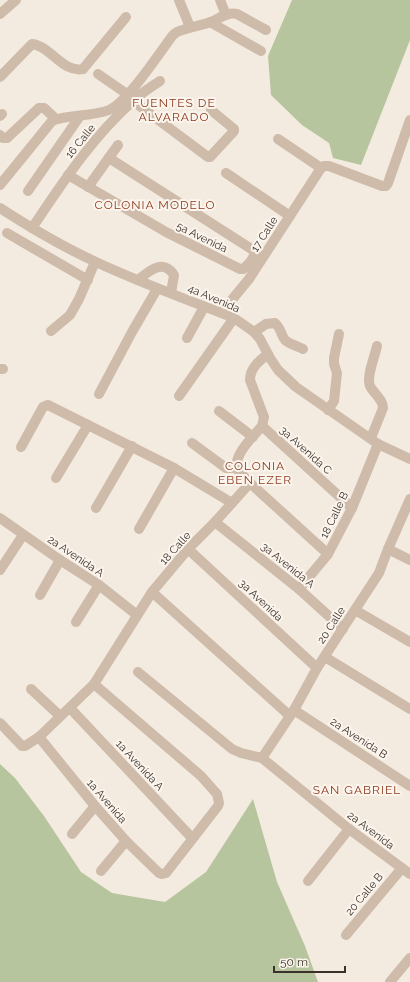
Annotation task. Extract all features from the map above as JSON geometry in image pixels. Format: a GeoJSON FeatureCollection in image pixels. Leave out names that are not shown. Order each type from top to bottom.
{"type":"FeatureCollection","features":[{"type":"Feature","properties":{"kind":"street"},"geometry":{"type":"LineString","coordinates":[[0,14],[16,0]]}},
{"type":"Feature","properties":{"kind":"street"},"geometry":{"type":"LineString","coordinates":[[179,0],[190,27]]}},
{"type":"Feature","properties":{"kind":"street"},"geometry":{"type":"LineString","coordinates":[[220,0],[226,15]]}},
{"type":"Feature","properties":{"kind":"street"},"geometry":{"type":"LineString","coordinates":[[0,185],[49,123],[56,119],[109,110],[130,98],[133,89],[173,35],[177,32],[233,13],[266,30]]}},
{"type":"Feature","properties":{"kind":"street"},"geometry":{"type":"LineString","coordinates":[[0,77],[32,44],[38,44],[70,68],[78,70],[83,68],[126,17]]}},
{"type":"Feature","properties":{"kind":"street"},"geometry":{"type":"LineString","coordinates":[[210,22],[261,51]]}},
{"type":"Feature","properties":{"kind":"street"},"geometry":{"type":"LineString","coordinates":[[98,74],[208,158],[234,131],[234,128],[211,110]]}},
{"type":"Feature","properties":{"kind":"street","name":"16 Calle"},"geometry":{"type":"LineString","coordinates":[[32,228],[68,175],[130,98],[160,81]]}},
{"type":"Feature","properties":{"kind":"street"},"geometry":{"type":"LineString","coordinates":[[0,135],[2,138],[7,138],[39,108],[44,108],[56,119]]}},
{"type":"Feature","properties":{"kind":"street"},"geometry":{"type":"LineString","coordinates":[[28,191],[80,116]]}},
{"type":"Feature","properties":{"kind":"street"},"geometry":{"type":"LineString","coordinates":[[278,139],[323,167],[329,166],[382,186],[386,186],[410,120]]}},
{"type":"Feature","properties":{"kind":"street"},"geometry":{"type":"LineString","coordinates":[[88,187],[118,145]]}},
{"type":"Feature","properties":{"kind":"street","name":"5a Avenida"},"geometry":{"type":"LineString","coordinates":[[68,175],[166,232],[240,269],[246,267],[255,253],[253,250],[109,158]]}},
{"type":"Feature","properties":{"kind":"street","name":"17 Calle"},"geometry":{"type":"LineString","coordinates":[[221,313],[249,279],[323,167]]}},
{"type":"Feature","properties":{"kind":"street"},"geometry":{"type":"LineString","coordinates":[[226,173],[290,216]]}},
{"type":"Feature","properties":{"kind":"street","name":"4a Avenida"},"geometry":{"type":"LineString","coordinates":[[0,208],[32,228],[95,262],[157,289],[234,318],[254,332],[260,339],[278,370],[296,387],[374,441],[410,460]]}},
{"type":"Feature","properties":{"kind":"street"},"geometry":{"type":"LineString","coordinates":[[7,233],[88,280]]}},
{"type":"Feature","properties":{"kind":"street"},"geometry":{"type":"LineString","coordinates":[[51,332],[70,315],[88,280],[95,262]]}},
{"type":"Feature","properties":{"kind":"street"},"geometry":{"type":"LineString","coordinates":[[138,280],[156,267],[171,270],[174,275],[171,293]]}},
{"type":"Feature","properties":{"kind":"street"},"geometry":{"type":"LineString","coordinates":[[99,394],[157,289]]}},
{"type":"Feature","properties":{"kind":"street"},"geometry":{"type":"LineString","coordinates":[[187,338],[204,306]]}},
{"type":"Feature","properties":{"kind":"street"},"geometry":{"type":"LineString","coordinates":[[179,396],[234,318]]}},
{"type":"Feature","properties":{"kind":"street"},"geometry":{"type":"LineString","coordinates":[[254,332],[266,324],[275,323],[279,326],[284,339],[287,342],[303,349]]}},
{"type":"Feature","properties":{"kind":"street"},"geometry":{"type":"LineString","coordinates":[[328,410],[334,402],[337,373],[334,358],[340,334]]}},
{"type":"Feature","properties":{"kind":"street","name":"18 Calle B"},"geometry":{"type":"LineString","coordinates":[[299,589],[328,554],[352,508],[374,441],[384,408],[369,381],[377,346]]}},
{"type":"Feature","properties":{"kind":"street"},"geometry":{"type":"LineString","coordinates":[[268,354],[260,360],[250,374],[250,380],[264,417],[262,426],[239,455],[236,461],[236,468],[250,484],[328,554]]}},
{"type":"Feature","properties":{"kind":"street"},"geometry":{"type":"LineString","coordinates":[[21,447],[46,405],[48,405],[174,468],[232,503]]}},
{"type":"Feature","properties":{"kind":"street"},"geometry":{"type":"LineString","coordinates":[[219,411],[253,437]]}},
{"type":"Feature","properties":{"kind":"street"},"geometry":{"type":"LineString","coordinates":[[56,478],[88,425]]}},
{"type":"Feature","properties":{"kind":"street","name":"3a Avenida C"},"geometry":{"type":"LineString","coordinates":[[262,426],[352,508]]}},
{"type":"Feature","properties":{"kind":"street"},"geometry":{"type":"LineString","coordinates":[[192,443],[226,468],[236,468]]}},
{"type":"Feature","properties":{"kind":"street"},"geometry":{"type":"LineString","coordinates":[[96,508],[132,446]]}},
{"type":"Feature","properties":{"kind":"street"},"geometry":{"type":"LineString","coordinates":[[139,529],[174,468]]}},
{"type":"Feature","properties":{"kind":"street","name":"18 Calle"},"geometry":{"type":"LineString","coordinates":[[0,723],[24,746],[39,737],[70,708],[94,684],[152,592],[188,549],[216,522],[250,484]]}},
{"type":"Feature","properties":{"kind":"street","name":"20 Calle"},"geometry":{"type":"LineString","coordinates":[[262,758],[292,713],[317,668],[379,573],[410,499]]}},
{"type":"Feature","properties":{"kind":"street","name":"2a Avenida A"},"geometry":{"type":"LineString","coordinates":[[0,518],[99,585],[137,615]]}},
{"type":"Feature","properties":{"kind":"street","name":"3a Avenida A"},"geometry":{"type":"LineString","coordinates":[[216,522],[299,589],[343,629]]}},
{"type":"Feature","properties":{"kind":"street"},"geometry":{"type":"LineString","coordinates":[[0,570],[23,535]]}},
{"type":"Feature","properties":{"kind":"street","name":"3a Avenida"},"geometry":{"type":"LineString","coordinates":[[188,549],[317,668]]}},
{"type":"Feature","properties":{"kind":"street"},"geometry":{"type":"LineString","coordinates":[[388,549],[410,560]]}},
{"type":"Feature","properties":{"kind":"street"},"geometry":{"type":"LineString","coordinates":[[40,595],[60,560]]}},
{"type":"Feature","properties":{"kind":"street"},"geometry":{"type":"LineString","coordinates":[[76,622],[99,585]]}},
{"type":"Feature","properties":{"kind":"street","name":"2a Avenida B"},"geometry":{"type":"LineString","coordinates":[[152,592],[292,713],[410,786]]}},
{"type":"Feature","properties":{"kind":"street"},"geometry":{"type":"LineString","coordinates":[[355,610],[410,642]]}},
{"type":"Feature","properties":{"kind":"street"},"geometry":{"type":"LineString","coordinates":[[325,657],[410,709]]}},
{"type":"Feature","properties":{"kind":"street"},"geometry":{"type":"LineString","coordinates":[[138,672],[232,749],[241,753],[262,758]]}},
{"type":"Feature","properties":{"kind":"street"},"geometry":{"type":"LineString","coordinates":[[94,684],[201,776],[217,794],[220,803],[192,838]]}},
{"type":"Feature","properties":{"kind":"street"},"geometry":{"type":"LineString","coordinates":[[31,689],[60,716]]}},
{"type":"Feature","properties":{"kind":"street","name":"1a Avenida A"},"geometry":{"type":"LineString","coordinates":[[70,708],[192,838]]}},
{"type":"Feature","properties":{"kind":"street","name":"1a Avenida"},"geometry":{"type":"LineString","coordinates":[[39,737],[95,806],[126,841],[159,873],[166,873],[192,838]]}},
{"type":"Feature","properties":{"kind":"street","name":"2a Avenida"},"geometry":{"type":"LineString","coordinates":[[262,758],[349,829],[410,874]]}},
{"type":"Feature","properties":{"kind":"street"},"geometry":{"type":"LineString","coordinates":[[72,834],[95,806]]}},
{"type":"Feature","properties":{"kind":"street"},"geometry":{"type":"LineString","coordinates":[[308,881],[349,829]]}},
{"type":"Feature","properties":{"kind":"street"},"geometry":{"type":"LineString","coordinates":[[101,871],[126,841]]}},
{"type":"Feature","properties":{"kind":"street","name":"20 Calle B"},"geometry":{"type":"LineString","coordinates":[[346,935],[402,868]]}},
{"type":"Feature","properties":{"kind":"street"},"geometry":{"type":"LineString","coordinates":[[390,982],[409,960]]}},
{"type":"Feature","properties":{"kind":"green space"},"geometry":{"type":"Polygon","coordinates":[[[292,0],[410,0],[410,40],[361,165],[333,158],[329,143],[302,125],[271,95],[268,56],[292,0]]]}},
{"type":"Feature","properties":{"kind":"green space"},"geometry":{"type":"Polygon","coordinates":[[[0,764],[15,778],[44,816],[81,872],[112,893],[165,902],[206,872],[253,799],[277,882],[305,946],[318,982],[0,982],[0,764]]]}},
{"type":"Feature","properties":{"kind":"district","name":"FUENTES DE ALVARADO"},"geometry":{"type":"Point","coordinates":[174,110]}},
{"type":"Feature","properties":{"kind":"district","name":"COLONIA MODELO"},"geometry":{"type":"Point","coordinates":[155,205]}},
{"type":"Feature","properties":{"kind":"district","name":"COLONIA EBEN EZER"},"geometry":{"type":"Point","coordinates":[255,473]}},
{"type":"Feature","properties":{"kind":"district","name":"SAN GABRIEL"},"geometry":{"type":"Point","coordinates":[357,790]}}]}
